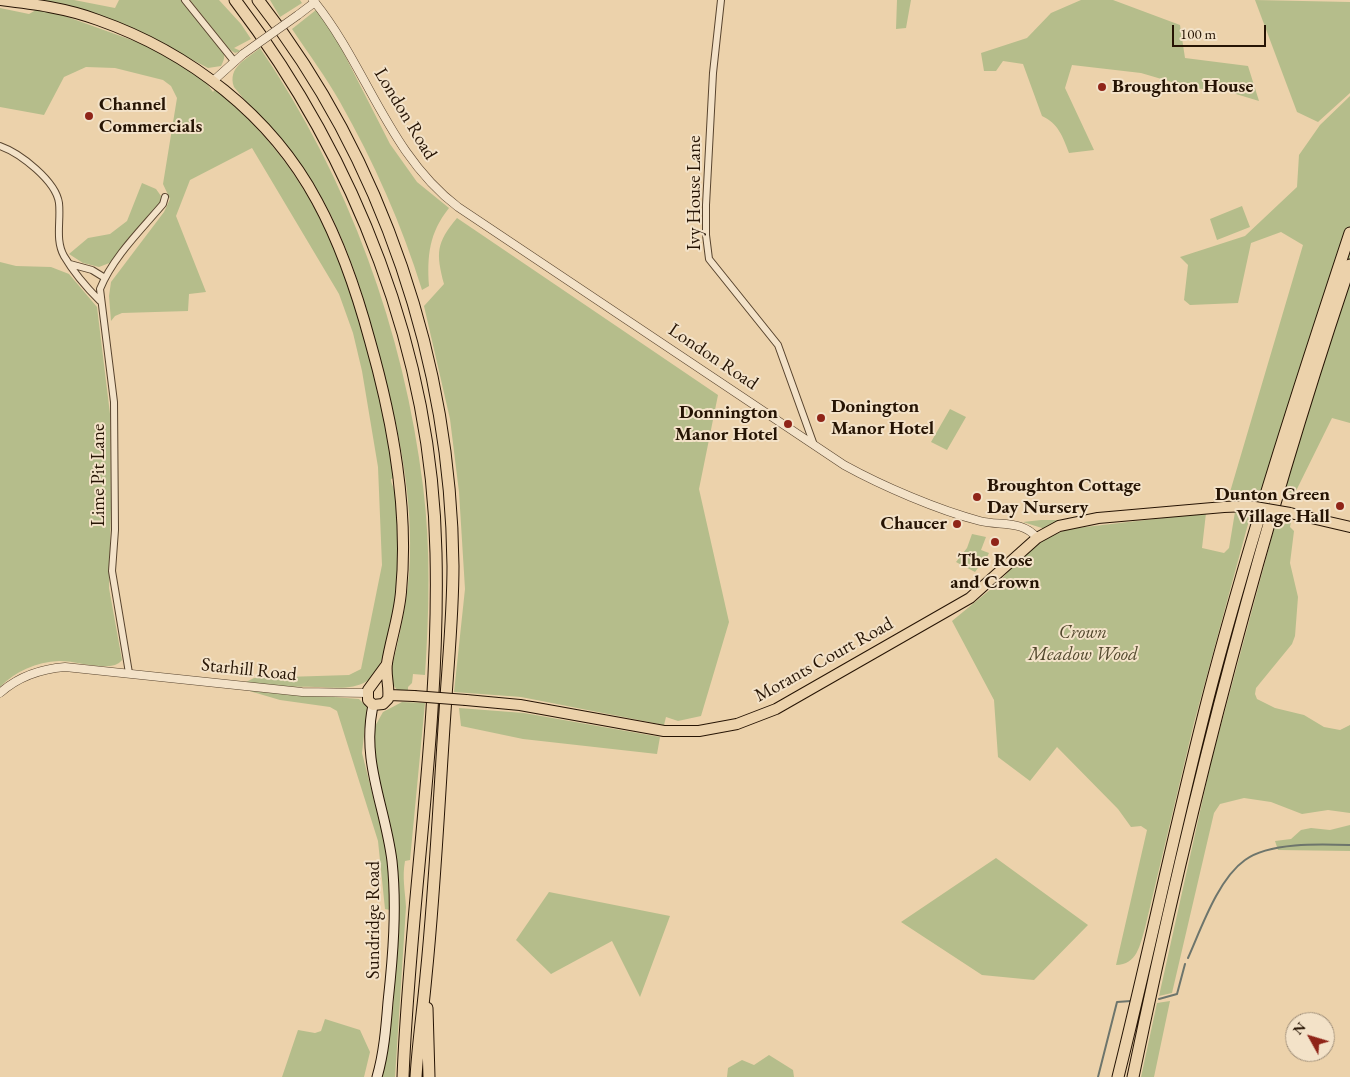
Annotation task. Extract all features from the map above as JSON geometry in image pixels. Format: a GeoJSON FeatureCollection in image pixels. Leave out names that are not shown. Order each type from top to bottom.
{"type":"FeatureCollection","features":[{"type":"Feature","properties":{"kind":"highway"},"geometry":{"type":"LineString","coordinates":[[235,0],[303,99],[353,194],[378,255],[398,318],[415,382],[428,450],[435,517],[436,617],[404,1077]]}},
{"type":"Feature","properties":{"kind":"highway"},"geometry":{"type":"LineString","coordinates":[[258,0],[315,82],[348,141],[376,201],[413,303],[432,376],[441,425],[450,517],[452,592],[442,772],[426,979],[419,1028],[416,1077]]}},
{"type":"Feature","properties":{"kind":"highway"},"geometry":{"type":"LineString","coordinates":[[1118,1077],[1196,746],[1231,615],[1258,518],[1350,233]]}},
{"type":"Feature","properties":{"kind":"highway"},"geometry":{"type":"LineString","coordinates":[[1133,1077],[1180,861],[1230,657],[1295,432],[1350,265]]}},
{"type":"Feature","properties":{"kind":"highway"},"geometry":{"type":"LineString","coordinates":[[426,979],[429,1077]]}},
{"type":"Feature","properties":{"kind":"main road"},"geometry":{"type":"LineString","coordinates":[[0,0],[43,6],[96,19],[160,47],[213,80],[235,99],[273,138],[316,199],[335,238],[363,316],[392,432],[404,529],[401,594],[387,664],[388,692],[383,704],[373,705],[368,700],[369,689],[387,664]]}},
{"type":"Feature","properties":{"kind":"main road"},"geometry":{"type":"LineString","coordinates":[[1037,538],[1059,526],[1083,520],[1224,506],[1248,506],[1290,513],[1350,527]]}},
{"type":"Feature","properties":{"kind":"main road","name":"Morants Court Road"},"geometry":{"type":"LineString","coordinates":[[388,692],[520,705],[664,731],[699,731],[736,724],[776,709],[970,598],[1037,538]]}},
{"type":"Feature","properties":{"kind":"main road"},"geometry":{"type":"LineString","coordinates":[[369,689],[378,683],[388,692]]}},
{"type":"Feature","properties":{"kind":"main road","name":"Sundridge Road"},"geometry":{"type":"LineString","coordinates":[[373,705],[368,749],[372,774],[387,831],[394,901],[390,988],[384,1043],[377,1077]]}},
{"type":"Feature","properties":{"kind":"street"},"geometry":{"type":"LineString","coordinates":[[185,0],[234,61]]}},
{"type":"Feature","properties":{"kind":"street","name":"Ivy House Lane"},"geometry":{"type":"LineString","coordinates":[[721,0],[713,73],[706,205],[709,259],[778,345],[814,445]]}},
{"type":"Feature","properties":{"kind":"street"},"geometry":{"type":"LineString","coordinates":[[213,80],[234,61],[298,15],[314,1]]}},
{"type":"Feature","properties":{"kind":"street","name":"London Road"},"geometry":{"type":"LineString","coordinates":[[314,1],[348,51],[409,158],[438,192],[542,266],[866,478],[964,517],[987,523],[1024,527],[1037,538]]}},
{"type":"Feature","properties":{"kind":"street"},"geometry":{"type":"LineString","coordinates":[[0,146],[20,156],[31,165],[57,195],[59,204],[58,231],[63,255],[75,274],[101,302]]}},
{"type":"Feature","properties":{"kind":"street"},"geometry":{"type":"LineString","coordinates":[[70,264],[92,270],[105,278],[163,204],[166,197]]}},
{"type":"Feature","properties":{"kind":"street","name":"Lime Pit Lane"},"geometry":{"type":"LineString","coordinates":[[105,278],[100,289],[114,402],[113,589],[129,672]]}},
{"type":"Feature","properties":{"kind":"street","name":"Starhill Road"},"geometry":{"type":"LineString","coordinates":[[0,693],[16,680],[48,668],[65,667],[129,672],[293,691],[369,689]]}},
{"type":"Feature","properties":{"kind":"green space"},"geometry":{"type":"Polygon","coordinates":[[[34,0],[74,0],[115,8],[119,0],[181,0],[217,43],[224,54],[224,60],[221,66],[208,68],[139,32],[110,20],[79,9],[34,0]]]}},
{"type":"Feature","properties":{"kind":"green space"},"geometry":{"type":"Polygon","coordinates":[[[190,0],[219,0],[241,24],[251,39],[234,48],[241,51],[235,53],[229,49],[190,0]]]}},
{"type":"Feature","properties":{"kind":"green space"},"geometry":{"type":"Polygon","coordinates":[[[270,0],[300,0],[302,3],[280,17],[270,0]]]}},
{"type":"Feature","properties":{"kind":"green space"},"geometry":{"type":"Polygon","coordinates":[[[897,0],[911,0],[906,28],[896,29],[897,0]]]}},
{"type":"Feature","properties":{"kind":"green space"},"geometry":{"type":"Polygon","coordinates":[[[1081,0],[1113,0],[1180,25],[1185,58],[1248,66],[1259,101],[1226,91],[1192,88],[1141,73],[1072,65],[1065,88],[1094,150],[1069,153],[1056,127],[1042,116],[1023,64],[1003,61],[996,71],[984,71],[981,53],[1027,38],[1051,13],[1081,0]]]}},
{"type":"Feature","properties":{"kind":"green space"},"geometry":{"type":"Polygon","coordinates":[[[1255,0],[1350,2],[1350,93],[1318,122],[1297,112],[1255,0]]]}},
{"type":"Feature","properties":{"kind":"green space"},"geometry":{"type":"Polygon","coordinates":[[[0,8],[29,14],[36,10],[62,15],[154,48],[205,81],[213,92],[215,89],[248,119],[295,176],[315,209],[333,245],[361,321],[381,401],[394,478],[391,481],[395,491],[397,507],[398,565],[393,611],[384,654],[376,671],[367,681],[355,686],[341,688],[271,686],[246,682],[254,678],[349,675],[361,669],[382,565],[378,467],[362,371],[353,333],[339,294],[252,148],[190,180],[176,216],[206,292],[189,294],[188,311],[122,313],[115,316],[111,321],[109,296],[111,282],[164,212],[170,199],[163,184],[177,98],[171,86],[163,80],[115,68],[86,67],[64,77],[44,115],[0,107],[0,8]]]}},
{"type":"Feature","properties":{"kind":"green space"},"geometry":{"type":"Polygon","coordinates":[[[316,10],[335,36],[390,144],[417,182],[449,208],[442,217],[433,236],[428,265],[429,286],[422,290],[396,218],[364,148],[335,93],[292,29],[316,10]]]}},
{"type":"Feature","properties":{"kind":"green space"},"geometry":{"type":"Polygon","coordinates":[[[260,48],[292,98],[346,204],[368,258],[387,314],[402,371],[414,428],[423,486],[428,557],[425,675],[413,674],[412,683],[408,687],[408,691],[397,690],[389,679],[406,603],[410,556],[406,478],[397,427],[360,287],[336,225],[306,172],[234,87],[233,74],[236,69],[244,60],[260,48]]]}},
{"type":"Feature","properties":{"kind":"green space"},"geometry":{"type":"Polygon","coordinates":[[[1350,96],[1350,423],[1332,418],[1295,493],[1230,492],[1303,245],[1281,232],[1251,243],[1238,303],[1190,305],[1184,300],[1188,265],[1180,257],[1245,236],[1297,187],[1299,155],[1320,125],[1350,96]]]}},
{"type":"Feature","properties":{"kind":"green space"},"geometry":{"type":"Polygon","coordinates":[[[142,183],[156,189],[161,196],[160,203],[112,262],[99,267],[83,263],[69,254],[88,238],[110,234],[127,221],[142,183]]]}},
{"type":"Feature","properties":{"kind":"green space"},"geometry":{"type":"Polygon","coordinates":[[[1242,206],[1250,227],[1217,240],[1210,219],[1242,206]]]}},
{"type":"Feature","properties":{"kind":"green space"},"geometry":{"type":"Polygon","coordinates":[[[457,218],[718,395],[699,489],[729,622],[701,716],[678,721],[666,717],[664,725],[521,697],[454,692],[465,589],[459,492],[450,419],[424,306],[444,284],[439,256],[440,249],[445,235],[457,218]]]}},
{"type":"Feature","properties":{"kind":"green space"},"geometry":{"type":"Polygon","coordinates":[[[0,262],[16,266],[51,267],[69,274],[97,307],[110,414],[111,508],[109,588],[122,660],[110,666],[66,661],[42,663],[27,668],[13,676],[0,687],[0,262]]]}},
{"type":"Feature","properties":{"kind":"green space"},"geometry":{"type":"Polygon","coordinates":[[[950,409],[966,417],[947,450],[931,442],[950,409]]]}},
{"type":"Feature","properties":{"kind":"green space","name":"Crown Meadow Wood"},"geometry":{"type":"Polygon","coordinates":[[[1235,512],[1251,513],[1194,723],[1145,928],[1133,958],[1129,962],[1116,965],[1147,830],[1141,826],[1131,827],[1118,809],[1057,747],[1030,781],[998,757],[994,700],[952,621],[997,584],[1018,561],[1046,538],[1068,529],[1206,513],[1202,548],[1224,553],[1229,548],[1235,512]]]}},
{"type":"Feature","properties":{"kind":"green space"},"geometry":{"type":"Polygon","coordinates":[[[1278,514],[1292,517],[1290,527],[1294,531],[1290,563],[1298,597],[1295,636],[1292,644],[1256,688],[1255,694],[1257,699],[1275,708],[1304,715],[1324,727],[1340,730],[1350,725],[1350,813],[1328,810],[1302,814],[1271,802],[1244,798],[1220,804],[1214,813],[1172,993],[1159,996],[1211,762],[1278,514]]]}},
{"type":"Feature","properties":{"kind":"green space"},"geometry":{"type":"Polygon","coordinates":[[[1058,520],[1060,522],[1045,529],[1023,522],[1058,520]]]}},
{"type":"Feature","properties":{"kind":"green space"},"geometry":{"type":"Polygon","coordinates":[[[972,534],[986,537],[981,550],[989,553],[983,565],[981,564],[975,572],[956,562],[967,548],[972,534]]]}},
{"type":"Feature","properties":{"kind":"green space"},"geometry":{"type":"Polygon","coordinates":[[[246,690],[359,699],[367,707],[362,753],[388,855],[390,910],[385,909],[378,841],[337,711],[330,707],[280,700],[246,690]]]}},
{"type":"Feature","properties":{"kind":"green space"},"geometry":{"type":"Polygon","coordinates":[[[402,702],[425,703],[410,860],[405,861],[404,867],[406,907],[395,1077],[381,1077],[393,1008],[399,913],[396,860],[374,757],[374,728],[383,712],[402,702]]]}},
{"type":"Feature","properties":{"kind":"green space"},"geometry":{"type":"Polygon","coordinates":[[[459,708],[524,713],[660,737],[657,754],[523,739],[461,726],[459,708]]]}},
{"type":"Feature","properties":{"kind":"green space"},"geometry":{"type":"Polygon","coordinates":[[[1350,825],[1350,851],[1278,850],[1275,841],[1291,839],[1301,830],[1311,828],[1330,830],[1350,825]]]}},
{"type":"Feature","properties":{"kind":"green space"},"geometry":{"type":"Polygon","coordinates":[[[996,858],[1088,925],[1034,980],[982,975],[901,922],[996,858]]]}},
{"type":"Feature","properties":{"kind":"green space"},"geometry":{"type":"Polygon","coordinates":[[[549,892],[670,916],[640,997],[612,941],[551,974],[516,940],[549,892]]]}},
{"type":"Feature","properties":{"kind":"green space"},"geometry":{"type":"Polygon","coordinates":[[[1170,1001],[1154,1077],[1141,1077],[1157,1003],[1170,1001]]]}},
{"type":"Feature","properties":{"kind":"green space"},"geometry":{"type":"Polygon","coordinates":[[[325,1019],[360,1030],[370,1052],[364,1077],[282,1077],[298,1030],[315,1033],[321,1031],[325,1019]]]}},
{"type":"Feature","properties":{"kind":"green space"},"geometry":{"type":"Polygon","coordinates":[[[769,1055],[793,1070],[794,1077],[727,1077],[728,1068],[742,1060],[754,1065],[769,1055]]]}},
{"type":"Feature","properties":{"kind":"waterway"},"geometry":{"type":"LineString","coordinates":[[1188,958],[1211,905],[1235,868],[1245,860],[1255,854],[1281,847],[1296,845],[1350,845]]}},
{"type":"Feature","properties":{"kind":"waterway"},"geometry":{"type":"LineString","coordinates":[[1159,999],[1177,994],[1185,964]]}},
{"type":"Feature","properties":{"kind":"waterway"},"geometry":{"type":"LineString","coordinates":[[1098,1077],[1117,1002],[1131,1001]]}},
{"type":"Feature","properties":{"kind":"place","name":"Broughton House"},"geometry":{"type":"Point","coordinates":[1102,87]}},
{"type":"Feature","properties":{"kind":"place","name":"Channel Commercials"},"geometry":{"type":"Point","coordinates":[89,116]}},
{"type":"Feature","properties":{"kind":"place","name":"Donington Manor Hotel"},"geometry":{"type":"Point","coordinates":[821,418]}},
{"type":"Feature","properties":{"kind":"place","name":"Donnington Manor Hotel"},"geometry":{"type":"Point","coordinates":[788,424]}},
{"type":"Feature","properties":{"kind":"place","name":"Broughton Cottage Day Nursery"},"geometry":{"type":"Point","coordinates":[977,497]}},
{"type":"Feature","properties":{"kind":"place","name":"Dunton Green Village Hall"},"geometry":{"type":"Point","coordinates":[1340,506]}},
{"type":"Feature","properties":{"kind":"place","name":"Chaucer"},"geometry":{"type":"Point","coordinates":[957,524]}},
{"type":"Feature","properties":{"kind":"place","name":"The Rose and Crown"},"geometry":{"type":"Point","coordinates":[995,542]}}]}
